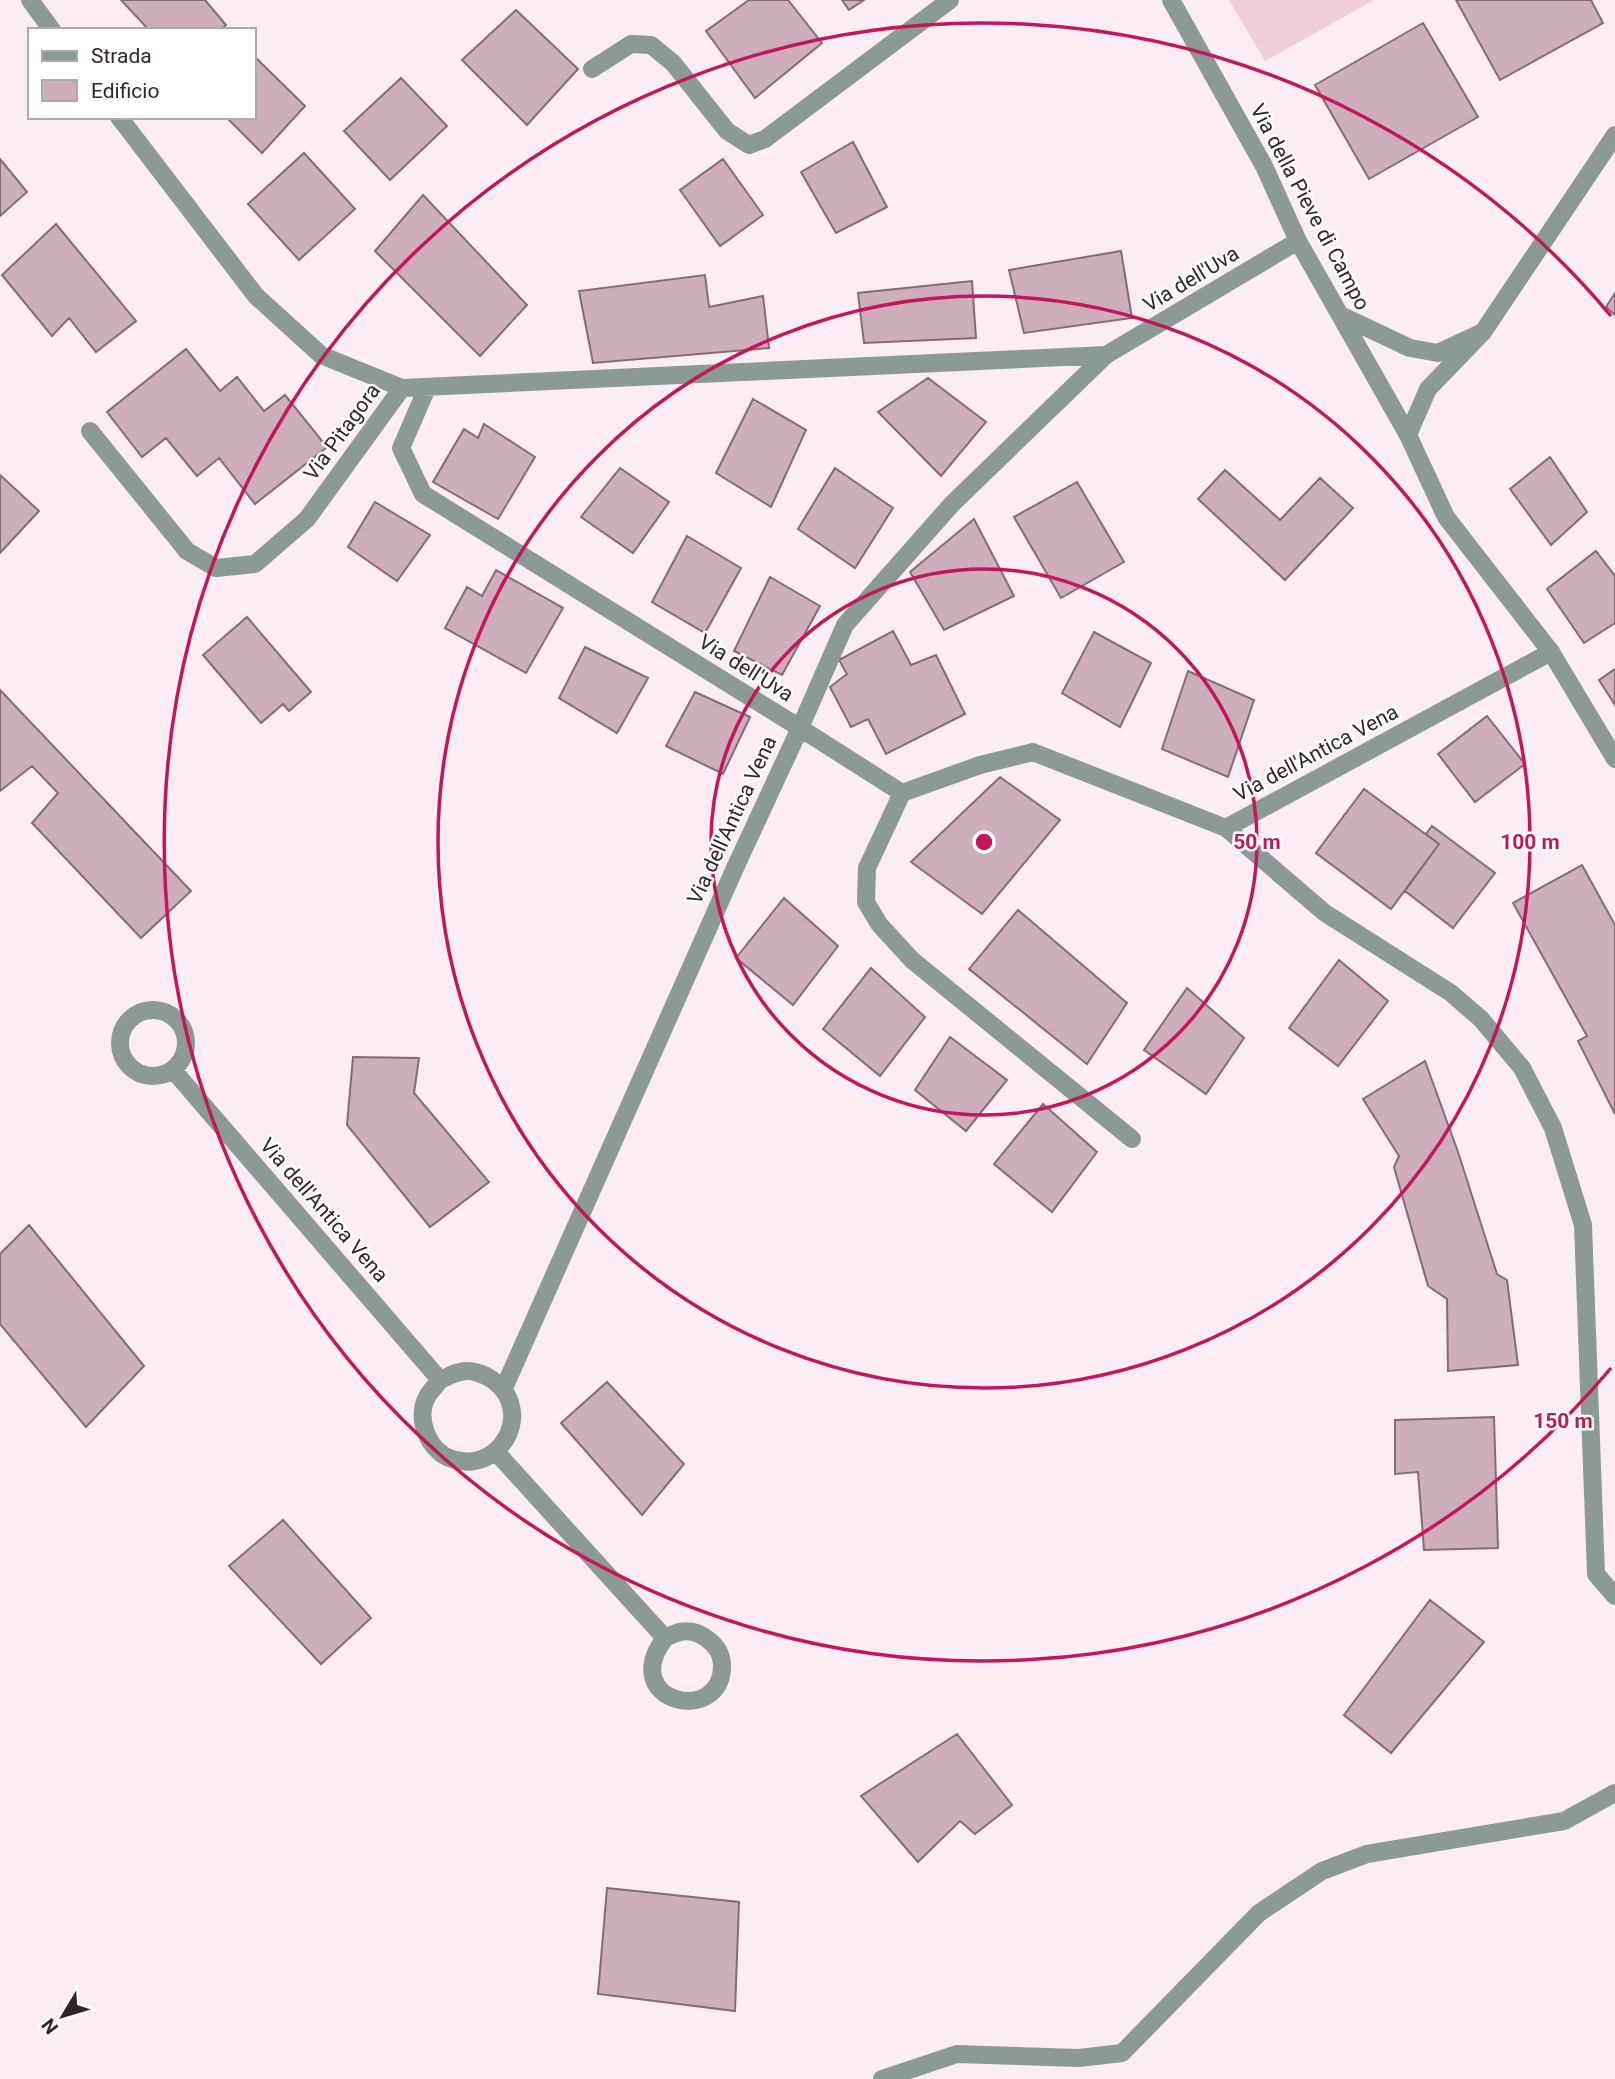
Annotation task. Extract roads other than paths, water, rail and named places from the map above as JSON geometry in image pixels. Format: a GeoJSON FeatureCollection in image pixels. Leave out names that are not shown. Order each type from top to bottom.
{"type":"FeatureCollection","features":[{"type":"Feature","properties":{"kind":"street"},"geometry":{"type":"LineString","coordinates":[[30,0],[51,28]]}},
{"type":"Feature","properties":{"kind":"street"},"geometry":{"type":"LineString","coordinates":[[592,69],[631,44],[652,44],[673,62],[727,131],[749,145],[765,139],[950,0]]}},
{"type":"Feature","properties":{"kind":"street","name":"Via della Pieve di Campo"},"geometry":{"type":"LineString","coordinates":[[1171,0],[1265,166],[1298,241],[1408,435],[1446,517],[1551,652],[1615,759]]}},
{"type":"Feature","properties":{"kind":"street","name":"Via Pitagora"},"geometry":{"type":"LineString","coordinates":[[90,430],[187,551],[216,568],[255,564],[307,519],[402,388],[321,355],[256,296],[121,119]]}},
{"type":"Feature","properties":{"kind":"street"},"geometry":{"type":"LineString","coordinates":[[1408,435],[1429,389],[1482,332],[1615,135]]}},
{"type":"Feature","properties":{"kind":"street","name":"Via dell'Uva"},"geometry":{"type":"LineString","coordinates":[[427,388],[401,448],[423,494],[800,728],[845,625],[952,504],[1107,355],[1298,241]]}},
{"type":"Feature","properties":{"kind":"street"},"geometry":{"type":"LineString","coordinates":[[1340,314],[1410,348],[1438,353],[1482,332]]}},
{"type":"Feature","properties":{"kind":"street","name":"Via dell'Uva"},"geometry":{"type":"LineString","coordinates":[[402,388],[1107,355]]}},
{"type":"Feature","properties":{"kind":"street","name":"Via dell'Antica Vena"},"geometry":{"type":"LineString","coordinates":[[504,1388],[735,867],[800,728],[902,793],[980,765],[1033,752],[1226,828],[1551,652]]}},
{"type":"Feature","properties":{"kind":"street"},"geometry":{"type":"LineString","coordinates":[[902,793],[867,868],[866,902],[879,924],[912,960],[1132,1139]]}},
{"type":"Feature","properties":{"kind":"street"},"geometry":{"type":"LineString","coordinates":[[1226,828],[1325,912],[1451,993],[1481,1019],[1522,1068],[1553,1128],[1583,1225],[1596,1574],[1615,1596]]}},
{"type":"Feature","properties":{"kind":"street","name":"Via dell'Antica Vena"},"geometry":{"type":"LineString","coordinates":[[173,1070],[440,1380]]}},
{"type":"Feature","properties":{"kind":"street"},"geometry":{"type":"LineString","coordinates":[[461,1371],[485,1374],[504,1388],[513,1410],[510,1434],[496,1452],[474,1462],[451,1459],[432,1445],[422,1423],[425,1399],[440,1380],[461,1371]]}},
{"type":"Feature","properties":{"kind":"street"},"geometry":{"type":"LineString","coordinates":[[496,1452],[664,1638]]}},
{"type":"Feature","properties":{"kind":"street"},"geometry":{"type":"LineString","coordinates":[[681,1631],[700,1633],[714,1645],[722,1662],[719,1680],[709,1695],[691,1702],[673,1700],[659,1689],[651,1671],[653,1653],[664,1638],[681,1631]]}},
{"type":"Feature","properties":{"kind":"street"},"geometry":{"type":"LineString","coordinates":[[882,2079],[957,2054],[1079,2058],[1122,2053],[1259,1913],[1322,1871],[1367,1854],[1564,1821],[1615,1793]]}}]}
